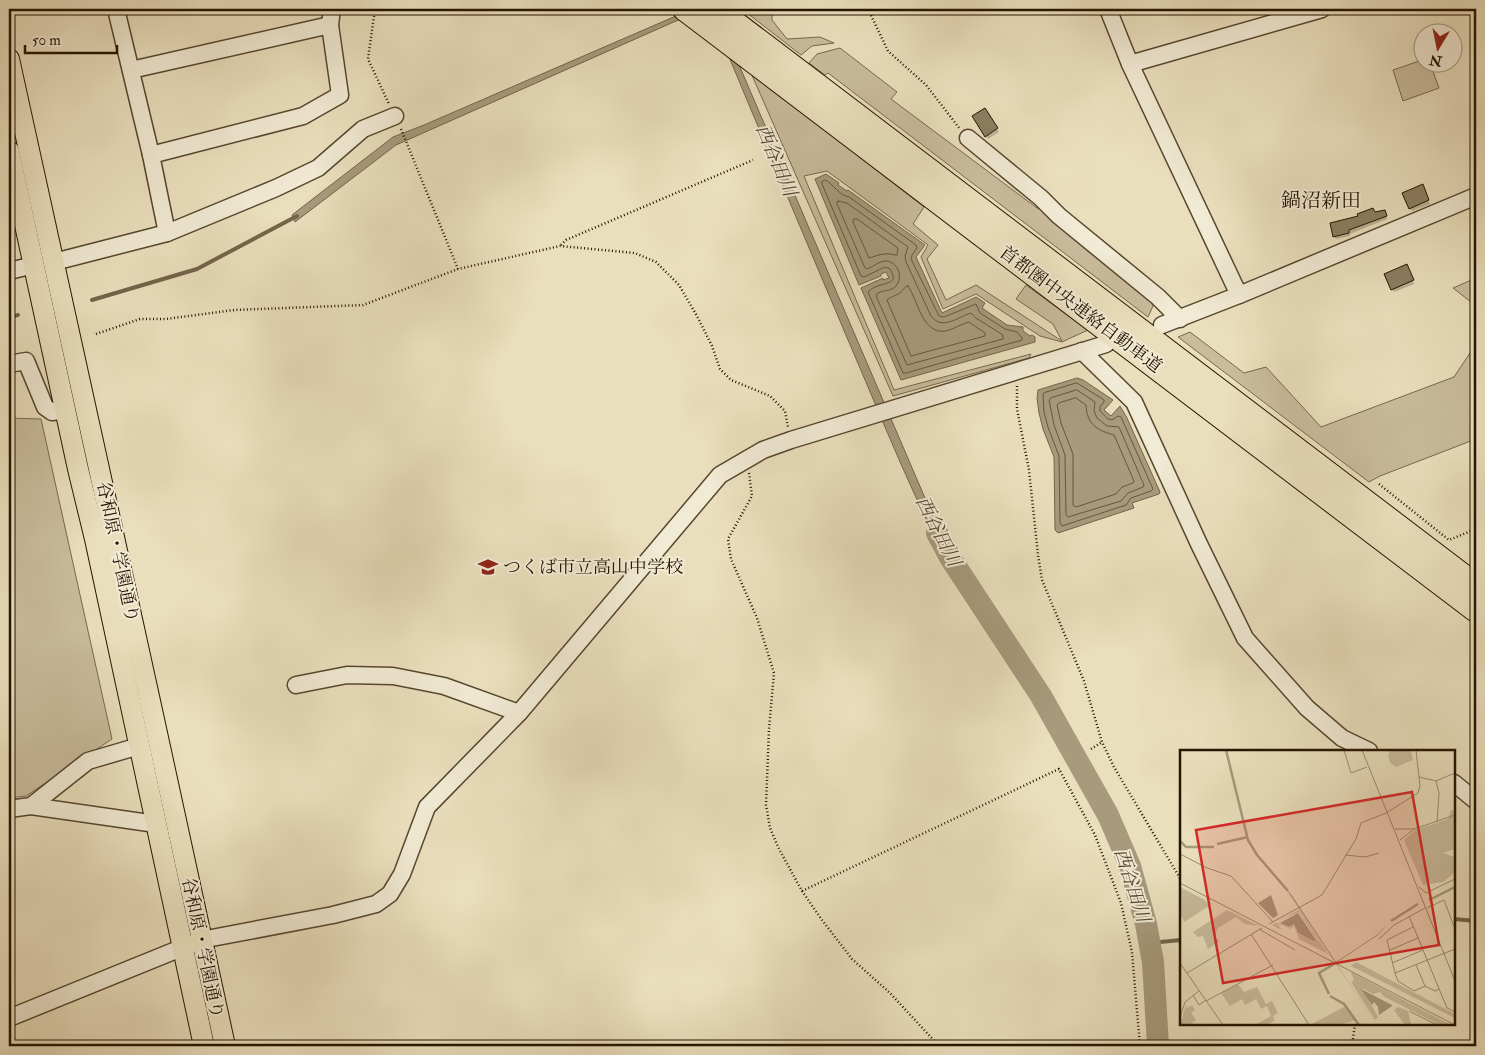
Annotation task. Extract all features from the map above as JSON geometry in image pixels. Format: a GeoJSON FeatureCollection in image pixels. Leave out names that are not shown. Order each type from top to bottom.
{"type":"FeatureCollection","features":[{"type":"Feature","properties":{"kind":"highway","name":"首都圏中央連絡自動車道"},"geometry":{"type":"LineString","coordinates":[[685,9],[1476,610]]}},
{"type":"Feature","properties":{"kind":"highway","name":"首都圏中央連絡自動車道"},"geometry":{"type":"LineString","coordinates":[[716,9],[1476,586]]}},
{"type":"Feature","properties":{"kind":"main road","name":"谷和原・学園通り"},"geometry":{"type":"LineString","coordinates":[[9,59],[170,791],[192,944],[204,1046]]}},
{"type":"Feature","properties":{"kind":"main road","name":"谷和原・学園通り"},"geometry":{"type":"LineString","coordinates":[[9,151],[156,824],[225,1046]]}},
{"type":"Feature","properties":{"kind":"street"},"geometry":{"type":"LineString","coordinates":[[116,9],[151,154],[167,233]]}},
{"type":"Feature","properties":{"kind":"street"},"geometry":{"type":"LineString","coordinates":[[151,154],[303,116],[340,95],[330,26],[332,9]]}},
{"type":"Feature","properties":{"kind":"street"},"geometry":{"type":"LineString","coordinates":[[1108,9],[1130,64],[1239,296]]}},
{"type":"Feature","properties":{"kind":"street"},"geometry":{"type":"LineString","coordinates":[[1130,64],[1322,9]]}},
{"type":"Feature","properties":{"kind":"street"},"geometry":{"type":"LineString","coordinates":[[131,70],[330,26]]}},
{"type":"Feature","properties":{"kind":"street"},"geometry":{"type":"LineString","coordinates":[[54,262],[167,233],[276,188],[318,168],[363,129],[395,116]]}},
{"type":"Feature","properties":{"kind":"street"},"geometry":{"type":"LineString","coordinates":[[968,138],[1158,297],[1180,319]]}},
{"type":"Feature","properties":{"kind":"street"},"geometry":{"type":"LineString","coordinates":[[1162,325],[1239,296],[1476,196]]}},
{"type":"Feature","properties":{"kind":"street"},"geometry":{"type":"LineString","coordinates":[[9,271],[34,265]]}},
{"type":"Feature","properties":{"kind":"street"},"geometry":{"type":"LineString","coordinates":[[9,1018],[192,944],[333,915],[376,904],[390,894],[402,874],[427,807],[519,713],[720,475],[763,450],[791,440],[1106,344]]}},
{"type":"Feature","properties":{"kind":"street"},"geometry":{"type":"LineString","coordinates":[[1082,351],[1134,402],[1199,544],[1245,638],[1307,708],[1342,738],[1367,750]]}},
{"type":"Feature","properties":{"kind":"street"},"geometry":{"type":"LineString","coordinates":[[9,364],[26,361],[45,407],[52,412],[65,410]]}},
{"type":"Feature","properties":{"kind":"street"},"geometry":{"type":"LineString","coordinates":[[296,685],[347,675],[393,676],[444,686],[519,713]]}},
{"type":"Feature","properties":{"kind":"street"},"geometry":{"type":"LineString","coordinates":[[31,806],[88,761],[139,746]]}},
{"type":"Feature","properties":{"kind":"street"},"geometry":{"type":"LineString","coordinates":[[1455,784],[1476,801]]}},
{"type":"Feature","properties":{"kind":"street"},"geometry":{"type":"LineString","coordinates":[[9,809],[31,806],[156,824]]}},
{"type":"Feature","properties":{"kind":"path"},"geometry":{"type":"LineString","coordinates":[[375,9],[368,59],[395,116],[458,269]]}},
{"type":"Feature","properties":{"kind":"path"},"geometry":{"type":"LineString","coordinates":[[868,9],[888,51],[926,85],[968,138]]}},
{"type":"Feature","properties":{"kind":"path"},"geometry":{"type":"LineString","coordinates":[[560,246],[566,240],[753,160]]}},
{"type":"Feature","properties":{"kind":"path"},"geometry":{"type":"LineString","coordinates":[[96,334],[140,320],[166,319],[234,310],[363,304],[458,269],[560,246],[636,253],[656,262],[679,285],[712,346],[720,369],[731,380],[770,396],[785,410],[791,440]]}},
{"type":"Feature","properties":{"kind":"path"},"geometry":{"type":"LineString","coordinates":[[1017,372],[1018,410],[1029,470],[1042,580],[1084,681],[1102,742],[1114,767],[1180,878]]}},
{"type":"Feature","properties":{"kind":"path"},"geometry":{"type":"LineString","coordinates":[[748,459],[752,496],[728,539],[731,559],[756,618],[774,673],[769,729],[766,806],[770,828],[778,850],[802,891],[852,959],[890,993],[939,1046]]}},
{"type":"Feature","properties":{"kind":"path"},"geometry":{"type":"LineString","coordinates":[[1379,484],[1449,540],[1476,529]]}},
{"type":"Feature","properties":{"kind":"path"},"geometry":{"type":"LineString","coordinates":[[1091,749],[1102,742]]}},
{"type":"Feature","properties":{"kind":"path"},"geometry":{"type":"LineString","coordinates":[[802,891],[1059,770],[1095,835],[1122,903],[1132,952],[1140,1046]]}},
{"type":"Feature","properties":{"kind":"path"},"geometry":{"type":"LineString","coordinates":[[1352,1046],[1354,1025]]}},
{"type":"Feature","properties":{"kind":"shaded area"},"geometry":{"type":"Polygon","coordinates":[[[742,9],[772,9],[772,20],[787,39],[820,37],[834,43],[812,46],[801,55],[742,9]]]}},
{"type":"Feature","properties":{"kind":"shaded area"},"geometry":{"type":"Polygon","coordinates":[[[840,48],[897,92],[891,99],[1037,208],[1043,210],[1149,297],[1153,306],[1148,317],[828,73],[825,75],[809,63],[817,54],[840,48]]]}},
{"type":"Feature","properties":{"kind":"shaded area"},"geometry":{"type":"Polygon","coordinates":[[[1412,63],[1412,72],[1433,72],[1439,88],[1403,101],[1393,70],[1412,63]]]}},
{"type":"Feature","properties":{"kind":"shaded area"},"geometry":{"type":"Polygon","coordinates":[[[751,73],[924,207],[913,224],[938,245],[927,259],[946,300],[976,285],[1062,341],[1053,324],[1016,299],[1026,285],[1088,330],[1062,342],[1040,336],[976,294],[943,309],[921,257],[928,245],[827,171],[804,176],[894,390],[1031,354],[1029,358],[893,396],[751,73]]]}},
{"type":"Feature","properties":{"kind":"shaded area"},"geometry":{"type":"Polygon","coordinates":[[[1476,278],[1476,306],[1453,288],[1476,278]]]}},
{"type":"Feature","properties":{"kind":"shaded area"},"geometry":{"type":"Polygon","coordinates":[[[1190,332],[1244,373],[1266,367],[1321,427],[1454,377],[1476,344],[1476,439],[1369,482],[1178,337],[1190,332]]]}},
{"type":"Feature","properties":{"kind":"shaded area"},"geometry":{"type":"Polygon","coordinates":[[[9,418],[41,419],[112,739],[26,796],[9,798],[9,418]]]}},
{"type":"Feature","properties":{"kind":"water"},"geometry":{"type":"Polygon","coordinates":[[[692,9],[708,9],[676,21],[396,145],[295,222],[292,215],[393,137],[692,9]]]}},
{"type":"Feature","properties":{"kind":"water"},"geometry":{"type":"Polygon","coordinates":[[[709,9],[715,9],[931,512],[954,557],[947,561],[887,433],[709,9]]]}},
{"type":"Feature","properties":{"kind":"water"},"geometry":{"type":"Polygon","coordinates":[[[826,174],[839,183],[838,185],[848,190],[925,245],[916,257],[942,313],[976,297],[985,303],[982,308],[1007,325],[1023,327],[1023,331],[1035,337],[1035,342],[901,380],[861,288],[883,278],[883,280],[889,278],[886,272],[859,285],[815,179],[826,174]]]}},
{"type":"Feature","properties":{"kind":"water"},"geometry":{"type":"Polygon","coordinates":[[[1077,378],[1113,400],[1104,410],[1111,416],[1120,406],[1160,492],[1132,503],[1134,508],[1058,533],[1055,530],[1054,457],[1043,429],[1037,398],[1038,390],[1077,378]]]}},
{"type":"Feature","properties":{"kind":"building"},"geometry":{"type":"Polygon","coordinates":[[[985,108],[998,128],[985,137],[972,116],[985,108]]]}},
{"type":"Feature","properties":{"kind":"building"},"geometry":{"type":"Polygon","coordinates":[[[1423,184],[1429,200],[1409,209],[1402,193],[1423,184]]]}},
{"type":"Feature","properties":{"kind":"building"},"geometry":{"type":"Polygon","coordinates":[[[1373,208],[1375,212],[1385,210],[1387,216],[1349,230],[1349,233],[1333,237],[1330,223],[1358,216],[1357,214],[1373,208]]]}},
{"type":"Feature","properties":{"kind":"building"},"geometry":{"type":"Polygon","coordinates":[[[1407,264],[1414,280],[1391,290],[1384,274],[1407,264]]]}},
{"type":"Feature","properties":{"kind":"waterway"},"geometry":{"type":"LineString","coordinates":[[92,300],[197,269],[297,216]]}},
{"type":"Feature","properties":{"kind":"waterway"},"geometry":{"type":"LineString","coordinates":[[9,317],[18,315]]}},
{"type":"Feature","properties":{"kind":"waterway","name":"西谷田川"},"geometry":{"type":"LineString","coordinates":[[937,533],[951,559],[1041,696],[1108,815],[1130,866],[1146,924],[1153,962],[1158,1046]]}},
{"type":"Feature","properties":{"kind":"waterway"},"geometry":{"type":"LineString","coordinates":[[1455,919],[1476,921]]}},
{"type":"Feature","properties":{"kind":"waterway"},"geometry":{"type":"LineString","coordinates":[[1150,943],[1180,940]]}},
{"type":"Feature","properties":{"kind":"place","name":"つくば市立高山中学校"},"geometry":{"type":"Point","coordinates":[488,567]}},
{"type":"Feature","properties":{"kind":"district","name":"鍋沼新田"},"geometry":{"type":"Point","coordinates":[1321,200]}}]}
